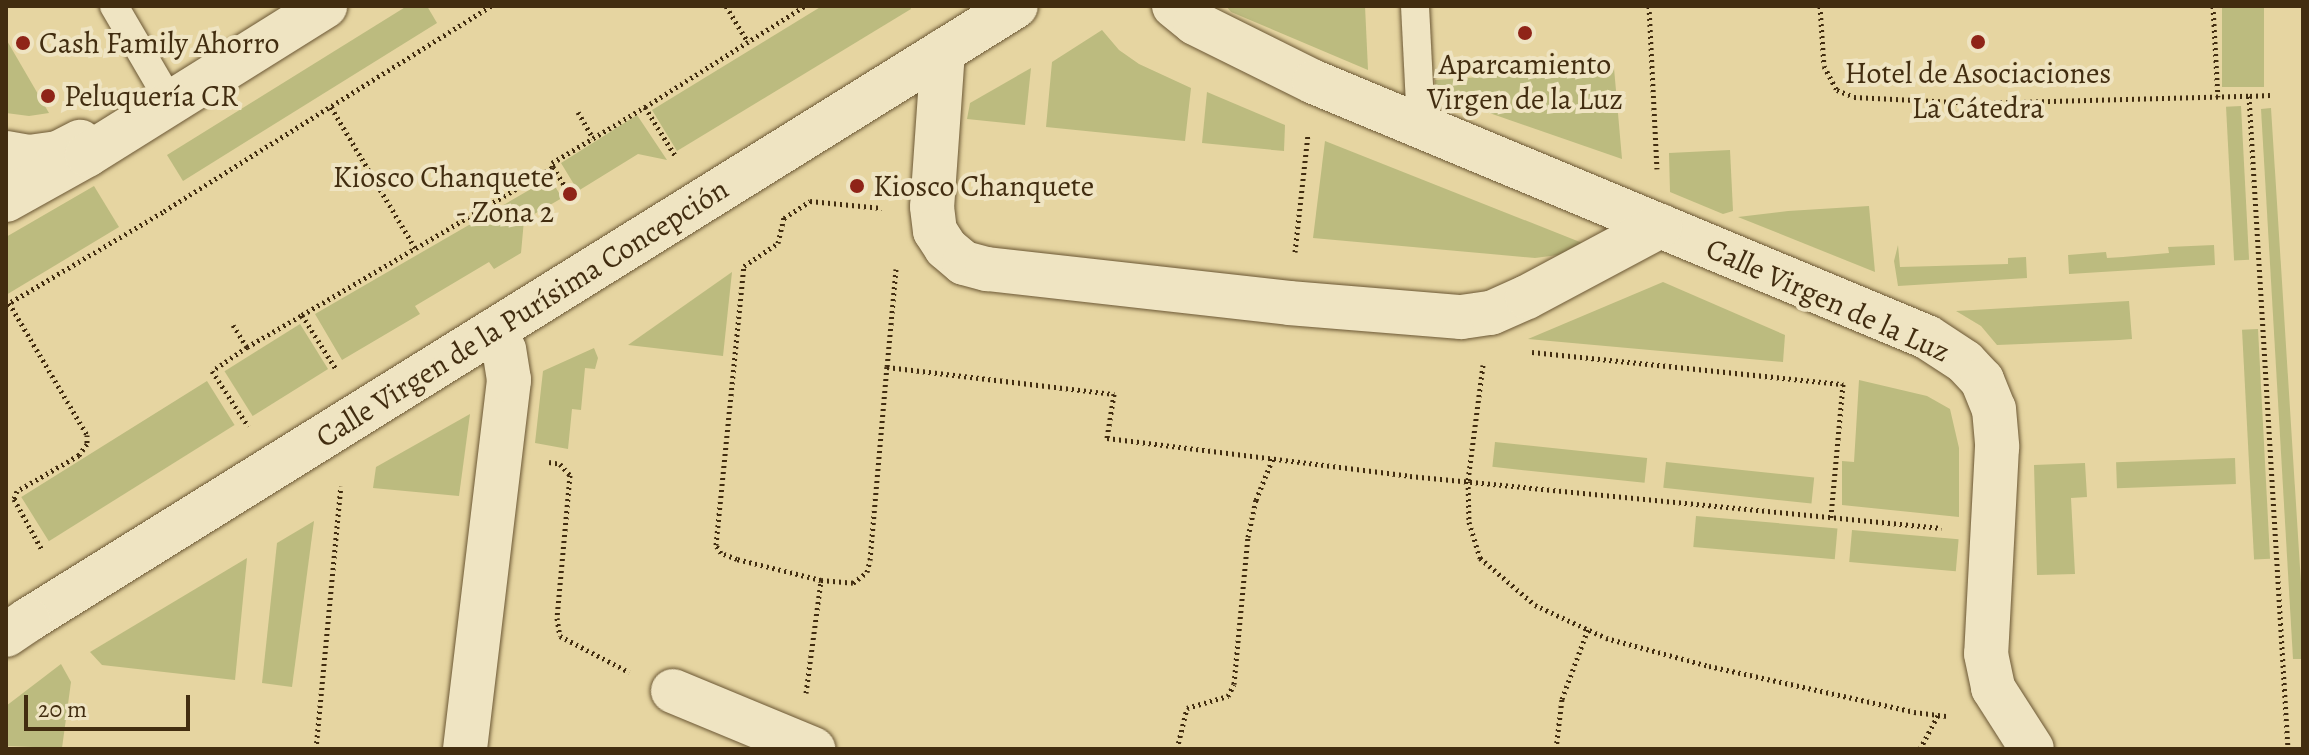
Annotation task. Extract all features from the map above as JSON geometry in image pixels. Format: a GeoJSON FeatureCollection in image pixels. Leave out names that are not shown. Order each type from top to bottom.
{"type":"FeatureCollection","features":[{"type":"Feature","properties":{"kind":"street"},"geometry":{"type":"LineString","coordinates":[[6,200],[87,155],[117,133],[325,6]]}},
{"type":"Feature","properties":{"kind":"street","name":"Calle Virgen de la Purísima Concepción"},"geometry":{"type":"LineString","coordinates":[[13,627],[1016,6]]}},
{"type":"Feature","properties":{"kind":"street","name":"Calle Virgen de la Luz"},"geometry":{"type":"LineString","coordinates":[[1174,6],[1195,23],[1314,82],[1927,337],[1965,362],[1982,380],[1994,409],[1997,447],[1986,654],[1993,688],[2020,732]]}},
{"type":"Feature","properties":{"kind":"street"},"geometry":{"type":"LineString","coordinates":[[943,51],[932,207],[935,231],[946,248],[964,263],[987,269],[1289,303],[1461,317],[1488,330],[1660,226]]}},
{"type":"Feature","properties":{"kind":"street"},"geometry":{"type":"LineString","coordinates":[[6,153],[29,157],[58,153],[82,141],[117,133]]}},
{"type":"Feature","properties":{"kind":"street"},"geometry":{"type":"LineString","coordinates":[[465,749],[509,380],[504,350],[493,331]]}},
{"type":"Feature","properties":{"kind":"street"},"geometry":{"type":"LineString","coordinates":[[673,691],[800,744]]}},
{"type":"Feature","properties":{"kind":"lane"},"geometry":{"type":"LineString","coordinates":[[114,6],[170,102]]}},
{"type":"Feature","properties":{"kind":"lane"},"geometry":{"type":"LineString","coordinates":[[1415,6],[1421,126]]}},
{"type":"Feature","properties":{"kind":"path"},"geometry":{"type":"LineString","coordinates":[[49,550],[38,548],[14,499],[17,491],[79,455],[87,444],[87,435],[7,304],[491,6]]}},
{"type":"Feature","properties":{"kind":"path"},"geometry":{"type":"LineString","coordinates":[[726,6],[748,42]]}},
{"type":"Feature","properties":{"kind":"path"},"geometry":{"type":"LineString","coordinates":[[570,194],[552,163],[805,6]]}},
{"type":"Feature","properties":{"kind":"path"},"geometry":{"type":"LineString","coordinates":[[1649,6],[1660,226]]}},
{"type":"Feature","properties":{"kind":"path"},"geometry":{"type":"LineString","coordinates":[[1820,6],[1824,66],[1837,90],[1854,97],[1976,103],[2270,95]]}},
{"type":"Feature","properties":{"kind":"path"},"geometry":{"type":"LineString","coordinates":[[2213,6],[2218,97]]}},
{"type":"Feature","properties":{"kind":"path"},"geometry":{"type":"LineString","coordinates":[[1289,303],[1314,82]]}},
{"type":"Feature","properties":{"kind":"path"},"geometry":{"type":"LineString","coordinates":[[2249,96],[2288,749]]}},
{"type":"Feature","properties":{"kind":"path"},"geometry":{"type":"LineString","coordinates":[[331,107],[415,248]]}},
{"type":"Feature","properties":{"kind":"path"},"geometry":{"type":"LineString","coordinates":[[645,107],[677,159],[690,152]]}},
{"type":"Feature","properties":{"kind":"path"},"geometry":{"type":"LineString","coordinates":[[578,112],[593,138]]}},
{"type":"Feature","properties":{"kind":"path"},"geometry":{"type":"LineString","coordinates":[[249,427],[212,371],[247,347],[553,167]]}},
{"type":"Feature","properties":{"kind":"path"},"geometry":{"type":"LineString","coordinates":[[886,208],[810,201],[784,218],[778,243],[744,266],[716,545],[721,553],[821,580],[853,583],[867,572],[897,257]]}},
{"type":"Feature","properties":{"kind":"path"},"geometry":{"type":"LineString","coordinates":[[302,315],[338,372],[325,380]]}},
{"type":"Feature","properties":{"kind":"path"},"geometry":{"type":"LineString","coordinates":[[233,325],[247,347]]}},
{"type":"Feature","properties":{"kind":"path"},"geometry":{"type":"LineString","coordinates":[[1831,517],[1843,384],[1488,330],[1468,481],[1469,522],[1480,558],[1535,605],[1606,638],[1709,666],[1979,720],[2020,732]]}},
{"type":"Feature","properties":{"kind":"path"},"geometry":{"type":"LineString","coordinates":[[887,367],[1114,394],[1107,438],[1468,481],[1994,534]]}},
{"type":"Feature","properties":{"kind":"path"},"geometry":{"type":"LineString","coordinates":[[236,435],[262,419]]}},
{"type":"Feature","properties":{"kind":"path"},"geometry":{"type":"LineString","coordinates":[[316,749],[347,422]]}},
{"type":"Feature","properties":{"kind":"path"},"geometry":{"type":"LineString","coordinates":[[500,456],[560,464],[570,475],[557,618],[560,636],[595,657],[673,691]]}},
{"type":"Feature","properties":{"kind":"path"},"geometry":{"type":"LineString","coordinates":[[1177,749],[1187,708],[1228,696],[1234,684],[1248,537],[1256,500],[1273,458]]}},
{"type":"Feature","properties":{"kind":"path"},"geometry":{"type":"LineString","coordinates":[[800,744],[821,580]]}},
{"type":"Feature","properties":{"kind":"path"},"geometry":{"type":"LineString","coordinates":[[1556,749],[1562,699],[1588,629]]}},
{"type":"Feature","properties":{"kind":"path"},"geometry":{"type":"LineString","coordinates":[[1920,749],[1939,714]]}},
{"type":"Feature","properties":{"kind":"shaded area"},"geometry":{"type":"Polygon","coordinates":[[[407,6],[427,6],[437,23],[183,181],[167,155],[407,6]]]}},
{"type":"Feature","properties":{"kind":"shaded area"},"geometry":{"type":"Polygon","coordinates":[[[822,6],[910,6],[911,9],[677,151],[652,110],[822,6]]]}},
{"type":"Feature","properties":{"kind":"shaded area"},"geometry":{"type":"Polygon","coordinates":[[[1226,6],[1365,6],[1368,70],[1231,12],[1226,6]]]}},
{"type":"Feature","properties":{"kind":"shaded area"},"geometry":{"type":"Polygon","coordinates":[[[2222,6],[2264,6],[2264,87],[2222,87],[2222,6]]]}},
{"type":"Feature","properties":{"kind":"shaded area"},"geometry":{"type":"Polygon","coordinates":[[[1102,30],[1119,50],[1139,64],[1191,88],[1185,141],[1046,127],[1052,62],[1102,30]]]}},
{"type":"Feature","properties":{"kind":"shaded area"},"geometry":{"type":"Polygon","coordinates":[[[6,39],[49,113],[29,116],[6,113],[6,39]]]}},
{"type":"Feature","properties":{"kind":"shaded area"},"geometry":{"type":"Polygon","coordinates":[[[1031,68],[1025,125],[967,119],[970,103],[1031,68]]]}},
{"type":"Feature","properties":{"kind":"shaded area"},"geometry":{"type":"Polygon","coordinates":[[[1614,68],[1622,159],[1435,94],[1435,80],[1614,68]]]}},
{"type":"Feature","properties":{"kind":"shaded area"},"geometry":{"type":"Polygon","coordinates":[[[1207,92],[1285,125],[1284,151],[1202,143],[1207,92]]]}},
{"type":"Feature","properties":{"kind":"shaded area"},"geometry":{"type":"Polygon","coordinates":[[[2241,106],[2249,260],[2234,261],[2226,107],[2241,106]]]}},
{"type":"Feature","properties":{"kind":"shaded area"},"geometry":{"type":"Polygon","coordinates":[[[2271,108],[2303,615],[2303,659],[2293,659],[2261,109],[2271,108]]]}},
{"type":"Feature","properties":{"kind":"shaded area"},"geometry":{"type":"Polygon","coordinates":[[[637,115],[667,160],[638,154],[578,191],[561,163],[637,115]]]}},
{"type":"Feature","properties":{"kind":"shaded area"},"geometry":{"type":"Polygon","coordinates":[[[1325,141],[1585,244],[1558,255],[1535,258],[1313,238],[1325,141]]]}},
{"type":"Feature","properties":{"kind":"shaded area"},"geometry":{"type":"Polygon","coordinates":[[[1730,150],[1733,211],[1723,214],[1670,192],[1669,153],[1730,150]]]}},
{"type":"Feature","properties":{"kind":"shaded area"},"geometry":{"type":"Polygon","coordinates":[[[550,178],[562,198],[524,220],[521,253],[494,269],[489,262],[415,306],[420,314],[342,360],[315,314],[550,178]]]}},
{"type":"Feature","properties":{"kind":"shaded area"},"geometry":{"type":"Polygon","coordinates":[[[94,186],[119,227],[6,295],[6,237],[94,186]]]}},
{"type":"Feature","properties":{"kind":"shaded area"},"geometry":{"type":"Polygon","coordinates":[[[1869,206],[1875,272],[1738,217],[1788,211],[1869,206]]]}},
{"type":"Feature","properties":{"kind":"shaded area"},"geometry":{"type":"Polygon","coordinates":[[[1898,245],[1900,267],[2008,264],[2008,258],[2026,257],[2027,278],[1898,286],[1894,261],[1898,245]]]}},
{"type":"Feature","properties":{"kind":"shaded area"},"geometry":{"type":"Polygon","coordinates":[[[2214,245],[2215,265],[2069,274],[2068,255],[2106,252],[2107,258],[2123,257],[2169,253],[2168,247],[2214,245]]]}},
{"type":"Feature","properties":{"kind":"shaded area"},"geometry":{"type":"Polygon","coordinates":[[[732,272],[723,356],[628,345],[732,272]]]}},
{"type":"Feature","properties":{"kind":"shaded area"},"geometry":{"type":"Polygon","coordinates":[[[1663,282],[1785,335],[1783,362],[1528,339],[1663,282]]]}},
{"type":"Feature","properties":{"kind":"shaded area"},"geometry":{"type":"Polygon","coordinates":[[[2129,301],[2132,339],[2119,340],[1997,345],[1981,326],[1956,311],[2129,301]]]}},
{"type":"Feature","properties":{"kind":"shaded area"},"geometry":{"type":"Polygon","coordinates":[[[300,324],[328,369],[253,416],[225,371],[300,324]]]}},
{"type":"Feature","properties":{"kind":"shaded area"},"geometry":{"type":"Polygon","coordinates":[[[2258,329],[2270,559],[2254,560],[2242,330],[2258,329]]]}},
{"type":"Feature","properties":{"kind":"shaded area"},"geometry":{"type":"Polygon","coordinates":[[[594,348],[598,358],[595,369],[585,368],[581,410],[572,409],[568,449],[535,443],[543,371],[594,348]]]}},
{"type":"Feature","properties":{"kind":"shaded area"},"geometry":{"type":"Polygon","coordinates":[[[1859,380],[1927,396],[1950,409],[1959,448],[1959,517],[1842,505],[1842,461],[1854,462],[1859,380]]]}},
{"type":"Feature","properties":{"kind":"shaded area"},"geometry":{"type":"Polygon","coordinates":[[[207,381],[235,425],[49,541],[21,497],[207,381]]]}},
{"type":"Feature","properties":{"kind":"shaded area"},"geometry":{"type":"Polygon","coordinates":[[[470,414],[459,496],[373,488],[376,467],[470,414]]]}},
{"type":"Feature","properties":{"kind":"shaded area"},"geometry":{"type":"Polygon","coordinates":[[[1495,442],[1647,458],[1645,483],[1492,467],[1495,442]]]}},
{"type":"Feature","properties":{"kind":"shaded area"},"geometry":{"type":"Polygon","coordinates":[[[2235,458],[2236,484],[2117,488],[2116,462],[2235,458]]]}},
{"type":"Feature","properties":{"kind":"shaded area"},"geometry":{"type":"Polygon","coordinates":[[[1666,462],[1814,478],[1811,503],[1663,488],[1666,462]]]}},
{"type":"Feature","properties":{"kind":"shaded area"},"geometry":{"type":"Polygon","coordinates":[[[2085,463],[2087,497],[2071,498],[2075,574],[2037,575],[2034,465],[2085,463]]]}},
{"type":"Feature","properties":{"kind":"shaded area"},"geometry":{"type":"Polygon","coordinates":[[[1696,516],[1837,528],[1835,559],[1693,547],[1696,516]]]}},
{"type":"Feature","properties":{"kind":"shaded area"},"geometry":{"type":"Polygon","coordinates":[[[314,521],[292,687],[262,683],[277,543],[314,521]]]}},
{"type":"Feature","properties":{"kind":"shaded area"},"geometry":{"type":"Polygon","coordinates":[[[1852,530],[1959,539],[1956,571],[1849,562],[1852,530]]]}},
{"type":"Feature","properties":{"kind":"shaded area"},"geometry":{"type":"Polygon","coordinates":[[[247,558],[235,680],[102,665],[90,652],[247,558]]]}},
{"type":"Feature","properties":{"kind":"shaded area"},"geometry":{"type":"Polygon","coordinates":[[[61,664],[71,682],[62,748],[6,746],[6,706],[61,664]]]}},
{"type":"Feature","properties":{"kind":"place","name":"Aparcamiento Virgen de la Luz"},"geometry":{"type":"Point","coordinates":[1525,33]}},
{"type":"Feature","properties":{"kind":"place","name":"Hotel de Asociaciones La Cátedra"},"geometry":{"type":"Point","coordinates":[1978,42]}},
{"type":"Feature","properties":{"kind":"place","name":"Cash Family Ahorro"},"geometry":{"type":"Point","coordinates":[23,43]}},
{"type":"Feature","properties":{"kind":"place","name":"Peluquería CR"},"geometry":{"type":"Point","coordinates":[48,96]}},
{"type":"Feature","properties":{"kind":"place","name":"Kiosco Chanquete"},"geometry":{"type":"Point","coordinates":[857,186]}},
{"type":"Feature","properties":{"kind":"place","name":"Kiosco Chanquete - Zona 2"},"geometry":{"type":"Point","coordinates":[570,194]}}]}
